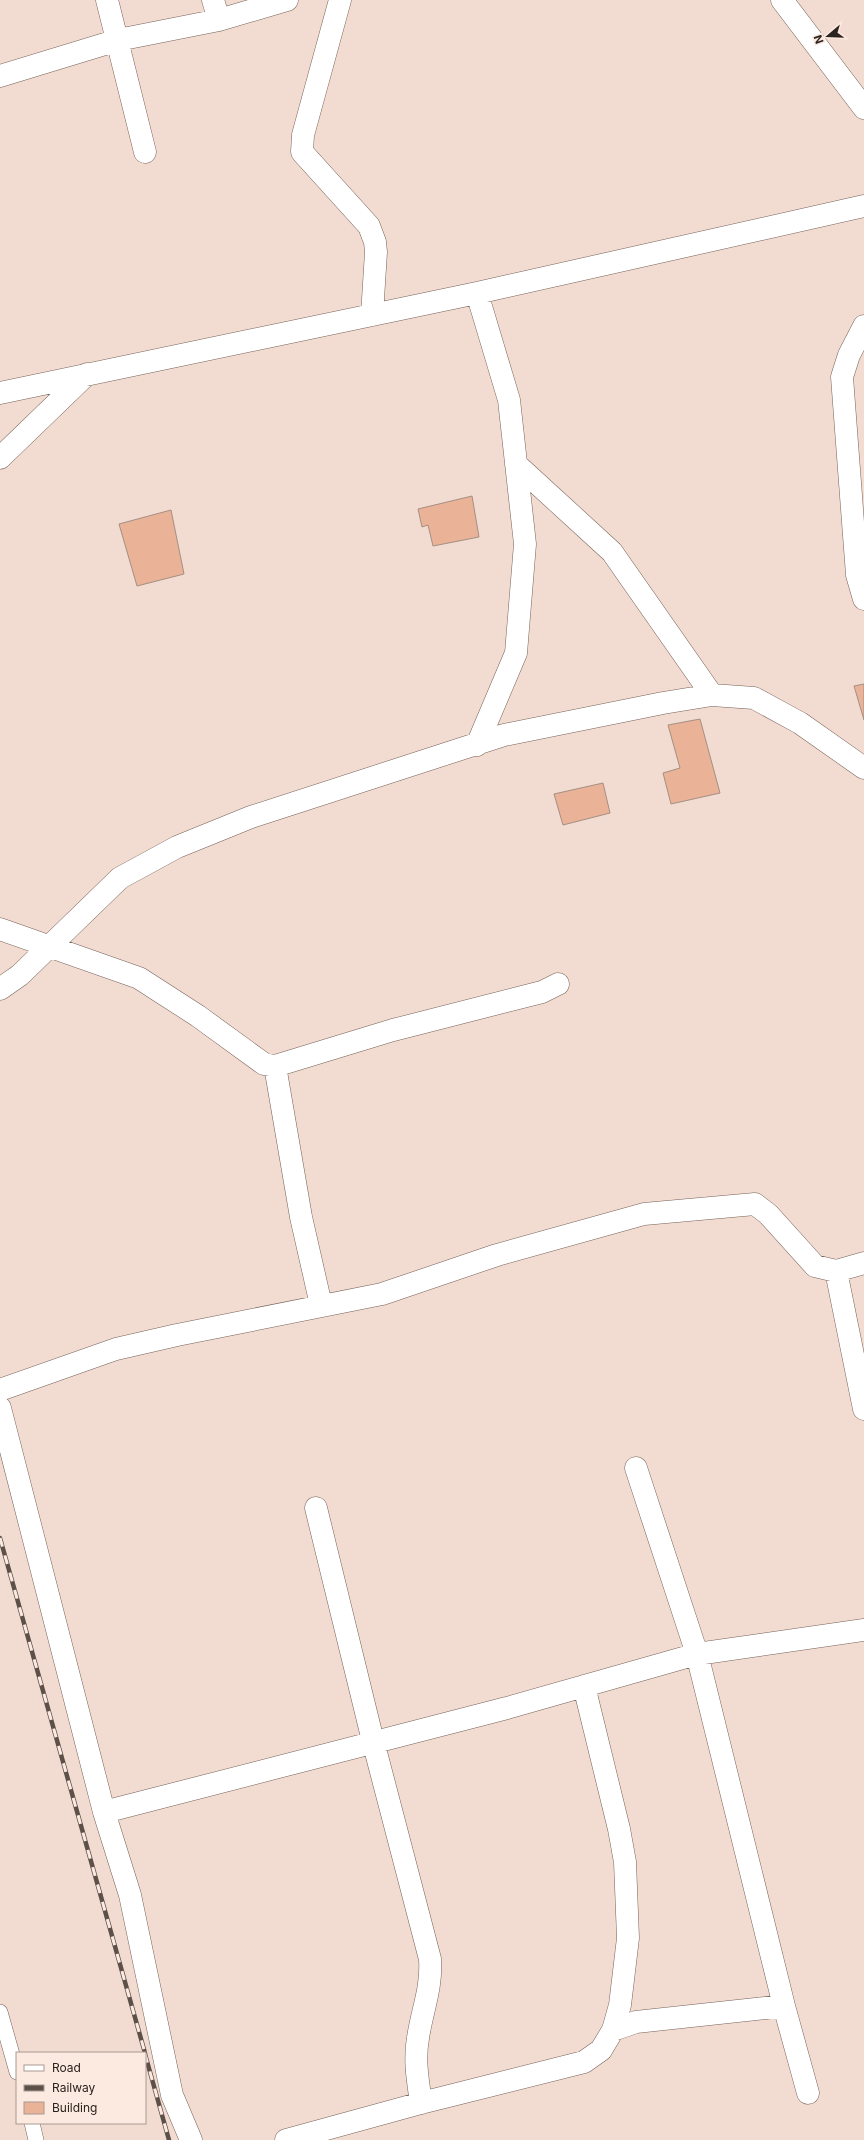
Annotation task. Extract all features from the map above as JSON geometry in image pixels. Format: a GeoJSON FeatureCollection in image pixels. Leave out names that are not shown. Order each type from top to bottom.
{"type":"FeatureCollection","features":[{"type":"Feature","properties":{"kind":"street"},"geometry":{"type":"LineString","coordinates":[[107,0],[145,152]]}},
{"type":"Feature","properties":{"kind":"street"},"geometry":{"type":"LineString","coordinates":[[0,76],[216,10],[287,0]]}},
{"type":"Feature","properties":{"kind":"street"},"geometry":{"type":"LineString","coordinates":[[340,0],[303,135],[302,152],[369,226],[376,252],[372,315]]}},
{"type":"Feature","properties":{"kind":"street"},"geometry":{"type":"LineString","coordinates":[[782,0],[864,108]]}},
{"type":"Feature","properties":{"kind":"street"},"geometry":{"type":"LineString","coordinates":[[0,393],[477,293],[864,206]]}},
{"type":"Feature","properties":{"kind":"street"},"geometry":{"type":"LineString","coordinates":[[477,293],[509,400],[525,544],[516,653],[477,744]]}},
{"type":"Feature","properties":{"kind":"street"},"geometry":{"type":"LineString","coordinates":[[864,326],[849,355],[842,377],[857,575],[864,599]]}},
{"type":"Feature","properties":{"kind":"street"},"geometry":{"type":"LineString","coordinates":[[0,458],[88,374]]}},
{"type":"Feature","properties":{"kind":"street"},"geometry":{"type":"LineString","coordinates":[[516,464],[612,552],[712,695]]}},
{"type":"Feature","properties":{"kind":"street"},"geometry":{"type":"LineString","coordinates":[[0,989],[20,975],[120,878],[177,847],[251,817],[512,734],[662,703],[712,695],[754,698],[800,723],[864,768]]}},
{"type":"Feature","properties":{"kind":"street"},"geometry":{"type":"LineString","coordinates":[[0,929],[50,945],[139,978],[198,1016],[264,1064],[275,1066],[393,1030],[542,992],[558,984]]}},
{"type":"Feature","properties":{"kind":"street"},"geometry":{"type":"LineString","coordinates":[[275,1066],[301,1217],[322,1305]]}},
{"type":"Feature","properties":{"kind":"street"},"geometry":{"type":"LineString","coordinates":[[0,1390],[116,1349],[322,1305],[382,1294],[497,1255],[644,1214],[755,1204],[768,1214],[815,1266],[836,1271],[864,1263]]}},
{"type":"Feature","properties":{"kind":"street"},"geometry":{"type":"LineString","coordinates":[[836,1271],[864,1409]]}},
{"type":"Feature","properties":{"kind":"street"},"geometry":{"type":"LineString","coordinates":[[0,1408],[104,1812],[130,1895],[172,2095],[191,2140]]}},
{"type":"Feature","properties":{"kind":"street"},"geometry":{"type":"LineString","coordinates":[[636,1468],[697,1654],[784,2006],[808,2093]]}},
{"type":"Feature","properties":{"kind":"street"},"geometry":{"type":"LineString","coordinates":[[316,1508],[373,1741],[430,1959],[431,1978],[418,2039],[415,2065],[421,2103]]}},
{"type":"Feature","properties":{"kind":"street"},"geometry":{"type":"LineString","coordinates":[[104,1812],[584,1686],[697,1654],[864,1630]]}},
{"type":"Feature","properties":{"kind":"street"},"geometry":{"type":"LineString","coordinates":[[286,2140],[421,2103],[584,2062],[601,2050],[613,2030],[620,2006],[628,1938],[625,1862],[619,1829],[584,1686]]}},
{"type":"Feature","properties":{"kind":"street"},"geometry":{"type":"LineString","coordinates":[[613,2030],[636,2022],[784,2006]]}},
{"type":"Feature","properties":{"kind":"lane"},"geometry":{"type":"LineString","coordinates":[[0,2012],[16,2068]]}},
{"type":"Feature","properties":{"kind":"lane"},"geometry":{"type":"LineString","coordinates":[[32,2124],[36,2140]]}},
{"type":"Feature","properties":{"kind":"building"},"geometry":{"type":"Polygon","coordinates":[[[472,496],[479,537],[433,546],[428,525],[422,527],[418,509],[472,496]]]}},
{"type":"Feature","properties":{"kind":"building"},"geometry":{"type":"Polygon","coordinates":[[[171,510],[184,574],[137,586],[119,524],[171,510]]]}},
{"type":"Feature","properties":{"kind":"building"},"geometry":{"type":"Polygon","coordinates":[[[864,684],[864,720],[854,686],[864,684]]]}},
{"type":"Feature","properties":{"kind":"building"},"geometry":{"type":"Polygon","coordinates":[[[700,719],[720,793],[671,804],[663,773],[680,768],[668,725],[700,719]]]}},
{"type":"Feature","properties":{"kind":"building"},"geometry":{"type":"Polygon","coordinates":[[[603,783],[610,813],[563,825],[554,794],[603,783]]]}},
{"type":"Feature","properties":{"kind":"railway"},"geometry":{"type":"LineString","coordinates":[[0,1538],[145,2052]]}},
{"type":"Feature","properties":{"kind":"railway"},"geometry":{"type":"LineString","coordinates":[[146,2058],[169,2140]]}}]}
